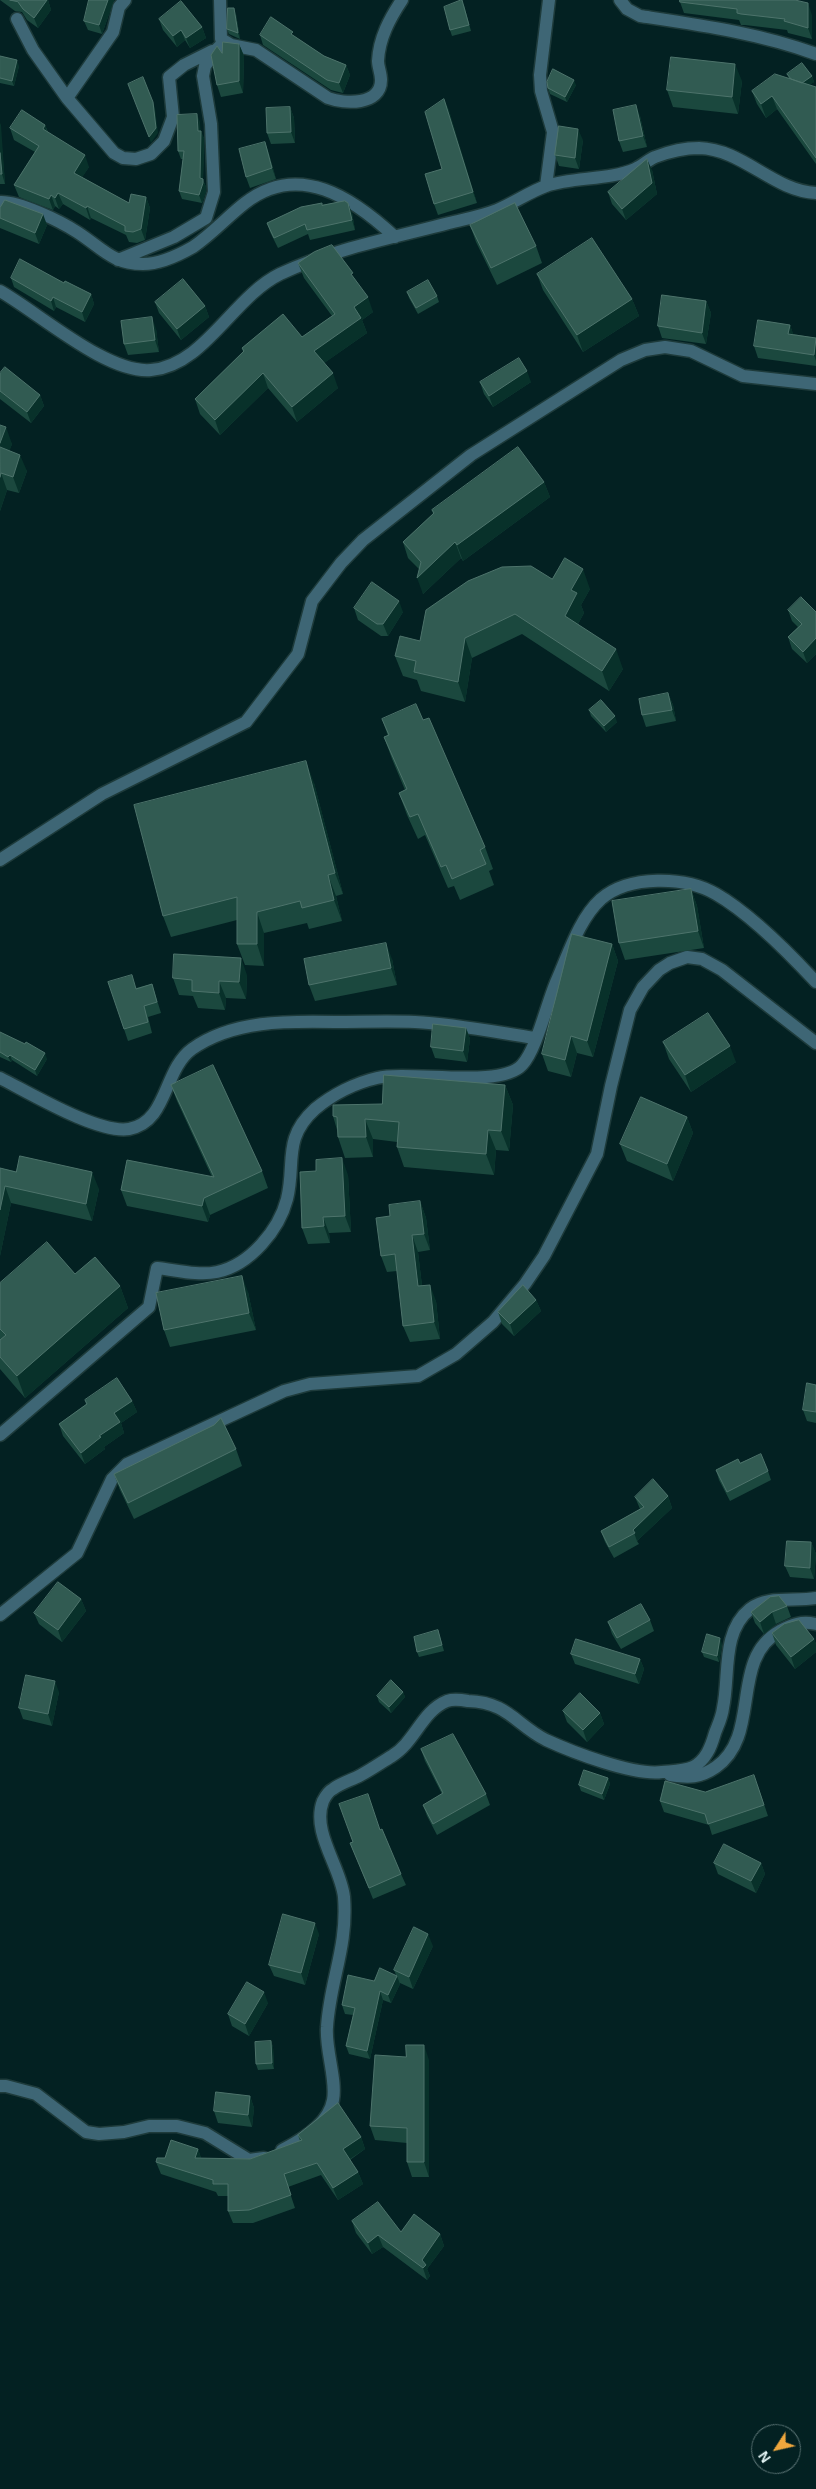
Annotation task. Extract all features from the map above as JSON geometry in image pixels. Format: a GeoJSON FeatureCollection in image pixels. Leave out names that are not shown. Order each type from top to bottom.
{"type":"FeatureCollection","features":[{"type":"Feature","properties":{"kind":"street"},"geometry":{"type":"LineString","coordinates":[[68,98],[113,32],[119,7],[125,0]]}},
{"type":"Feature","properties":{"kind":"street"},"geometry":{"type":"LineString","coordinates":[[220,0],[221,39],[231,45]]}},
{"type":"Feature","properties":{"kind":"street"},"geometry":{"type":"LineString","coordinates":[[17,19],[34,50],[68,98],[114,152],[129,159],[151,154],[164,140],[173,117],[169,77],[184,65],[220,46],[231,45],[256,50],[328,98],[340,103],[359,102],[373,95],[379,89],[381,81],[378,61],[387,24],[402,0]]}},
{"type":"Feature","properties":{"kind":"street"},"geometry":{"type":"LineString","coordinates":[[546,186],[554,132],[540,91],[540,75],[549,0]]}},
{"type":"Feature","properties":{"kind":"street"},"geometry":{"type":"LineString","coordinates":[[620,0],[627,9],[640,16],[727,29],[788,44],[816,54]]}},
{"type":"Feature","properties":{"kind":"street"},"geometry":{"type":"LineString","coordinates":[[118,260],[174,237],[206,218],[214,192],[211,124],[203,76],[205,66],[217,49]]}},
{"type":"Feature","properties":{"kind":"street"},"geometry":{"type":"LineString","coordinates":[[0,291],[102,356],[139,370],[152,370],[167,367],[195,351],[257,288],[276,276],[328,255],[496,210],[546,186],[634,170],[654,158],[685,148],[702,148],[721,152],[758,169],[790,188],[804,193],[816,194]]}},
{"type":"Feature","properties":{"kind":"street"},"geometry":{"type":"LineString","coordinates":[[0,202],[6,202],[42,215],[77,232],[105,253],[125,264],[146,264],[178,256],[199,242],[245,203],[269,187],[298,185],[324,189],[343,197],[368,212],[395,237]]}},
{"type":"Feature","properties":{"kind":"street"},"geometry":{"type":"LineString","coordinates":[[0,860],[102,794],[246,722],[298,654],[312,601],[341,563],[363,540],[470,455],[621,360],[645,350],[664,347],[691,351],[744,376],[816,384]]}},
{"type":"Feature","properties":{"kind":"street"},"geometry":{"type":"LineString","coordinates":[[0,1435],[149,1307],[157,1268],[216,1273],[246,1259],[262,1244],[280,1219],[288,1198],[291,1148],[298,1131],[314,1110],[330,1098],[353,1086],[377,1078],[397,1076],[493,1076],[511,1072],[522,1065],[535,1038],[556,984],[590,911],[603,898],[637,882],[658,880],[676,882],[714,893],[748,918],[816,982]]}},
{"type":"Feature","properties":{"kind":"street"},"geometry":{"type":"LineString","coordinates":[[0,1615],[77,1553],[112,1479],[127,1464],[284,1391],[310,1384],[418,1376],[456,1354],[493,1322],[525,1284],[544,1256],[597,1154],[611,1086],[630,1010],[644,987],[664,966],[687,957],[702,959],[722,970],[779,1016],[816,1042]]}},
{"type":"Feature","properties":{"kind":"street"},"geometry":{"type":"LineString","coordinates":[[0,1078],[80,1117],[111,1129],[128,1129],[144,1125],[155,1114],[174,1072],[190,1050],[213,1036],[234,1029],[280,1021],[416,1022],[535,1038]]}},
{"type":"Feature","properties":{"kind":"street"},"geometry":{"type":"LineString","coordinates":[[658,1773],[690,1768],[702,1761],[710,1748],[723,1710],[729,1649],[735,1630],[743,1616],[751,1608],[762,1603],[816,1598]]}},
{"type":"Feature","properties":{"kind":"street"},"geometry":{"type":"LineString","coordinates":[[0,2086],[36,2094],[86,2132],[100,2134],[124,2132],[150,2126],[177,2126],[205,2134],[249,2160],[267,2158],[307,2135],[326,2118],[333,2100],[326,2029],[345,1937],[345,1916],[342,1888],[322,1829],[321,1810],[324,1799],[332,1789],[360,1776],[399,1752],[414,1735],[427,1714],[448,1700],[479,1701],[506,1710],[544,1739],[611,1764],[689,1778],[704,1775],[723,1762],[734,1749],[742,1724],[750,1677],[759,1652],[767,1641],[791,1625],[804,1622],[816,1624]]}},
{"type":"Feature","properties":{"kind":"building"},"geometry":{"type":"Polygon","coordinates":[[[10,0],[47,0],[34,18],[18,2],[10,0]]]}},
{"type":"Feature","properties":{"kind":"building"},"geometry":{"type":"Polygon","coordinates":[[[89,0],[108,0],[99,25],[84,21],[89,0]]]}},
{"type":"Feature","properties":{"kind":"building"},"geometry":{"type":"Polygon","coordinates":[[[462,0],[469,25],[450,30],[444,7],[462,0]]]}},
{"type":"Feature","properties":{"kind":"building"},"geometry":{"type":"Polygon","coordinates":[[[680,0],[795,0],[808,3],[808,28],[784,21],[785,19],[741,14],[737,13],[737,9],[680,2],[680,0]]]}},
{"type":"Feature","properties":{"kind":"building"},"geometry":{"type":"Polygon","coordinates":[[[181,1],[202,27],[186,38],[181,30],[173,36],[159,19],[181,1]]]}},
{"type":"Feature","properties":{"kind":"building"},"geometry":{"type":"Polygon","coordinates":[[[228,8],[234,8],[238,33],[227,29],[228,8]]]}},
{"type":"Feature","properties":{"kind":"building"},"geometry":{"type":"Polygon","coordinates":[[[271,17],[293,32],[291,34],[324,56],[346,65],[339,83],[327,80],[260,35],[271,17]]]}},
{"type":"Feature","properties":{"kind":"building"},"geometry":{"type":"Polygon","coordinates":[[[223,42],[239,44],[239,81],[217,85],[211,55],[217,46],[222,53],[223,42]]]}},
{"type":"Feature","properties":{"kind":"building"},"geometry":{"type":"Polygon","coordinates":[[[0,56],[17,60],[12,81],[0,78],[0,56]]]}},
{"type":"Feature","properties":{"kind":"building"},"geometry":{"type":"Polygon","coordinates":[[[671,57],[735,64],[732,97],[667,90],[671,57]]]}},
{"type":"Feature","properties":{"kind":"building"},"geometry":{"type":"Polygon","coordinates":[[[802,63],[812,76],[802,83],[791,79],[787,74],[802,63]]]}},
{"type":"Feature","properties":{"kind":"building"},"geometry":{"type":"Polygon","coordinates":[[[553,69],[574,80],[565,97],[548,88],[547,82],[553,69]]]}},
{"type":"Feature","properties":{"kind":"building"},"geometry":{"type":"Polygon","coordinates":[[[775,74],[816,87],[816,158],[772,96],[761,104],[752,91],[775,74]]]}},
{"type":"Feature","properties":{"kind":"building"},"geometry":{"type":"Polygon","coordinates":[[[143,77],[153,102],[156,128],[149,137],[128,84],[143,77]]]}},
{"type":"Feature","properties":{"kind":"building"},"geometry":{"type":"Polygon","coordinates":[[[444,99],[473,192],[434,204],[425,174],[442,169],[425,112],[444,99]]]}},
{"type":"Feature","properties":{"kind":"building"},"geometry":{"type":"Polygon","coordinates":[[[636,105],[643,136],[619,141],[613,110],[636,105]]]}},
{"type":"Feature","properties":{"kind":"building"},"geometry":{"type":"Polygon","coordinates":[[[290,107],[291,132],[267,133],[266,108],[290,107]]]}},
{"type":"Feature","properties":{"kind":"building"},"geometry":{"type":"Polygon","coordinates":[[[22,110],[45,125],[43,129],[85,155],[74,173],[129,203],[131,194],[146,197],[141,229],[133,232],[125,231],[125,226],[58,193],[55,198],[51,195],[49,199],[14,185],[39,146],[10,128],[22,110]]]}},
{"type":"Feature","properties":{"kind":"building"},"geometry":{"type":"Polygon","coordinates":[[[197,114],[198,131],[201,131],[200,178],[203,179],[199,195],[179,191],[184,151],[178,151],[177,115],[197,114]]]}},
{"type":"Feature","properties":{"kind":"building"},"geometry":{"type":"Polygon","coordinates":[[[559,126],[578,129],[575,158],[555,155],[559,126]]]}},
{"type":"Feature","properties":{"kind":"building"},"geometry":{"type":"Polygon","coordinates":[[[265,142],[272,168],[246,177],[239,149],[265,142]]]}},
{"type":"Feature","properties":{"kind":"building"},"geometry":{"type":"Polygon","coordinates":[[[0,153],[2,174],[0,174],[0,153]]]}},
{"type":"Feature","properties":{"kind":"building"},"geometry":{"type":"Polygon","coordinates":[[[647,159],[652,183],[622,209],[608,192],[647,159]]]}},
{"type":"Feature","properties":{"kind":"building"},"geometry":{"type":"Polygon","coordinates":[[[5,200],[43,214],[35,233],[0,218],[0,208],[5,200]]]}},
{"type":"Feature","properties":{"kind":"building"},"geometry":{"type":"Polygon","coordinates":[[[345,201],[348,203],[352,220],[307,230],[305,224],[274,238],[267,223],[301,207],[345,201]]]}},
{"type":"Feature","properties":{"kind":"building"},"geometry":{"type":"Polygon","coordinates":[[[515,203],[536,246],[491,268],[470,225],[515,203]]]}},
{"type":"Feature","properties":{"kind":"building"},"geometry":{"type":"Polygon","coordinates":[[[592,238],[632,299],[577,335],[537,274],[592,238]]]}},
{"type":"Feature","properties":{"kind":"building"},"geometry":{"type":"Polygon","coordinates":[[[332,245],[368,297],[354,307],[361,318],[314,351],[333,373],[292,407],[263,373],[215,420],[195,399],[244,351],[242,348],[283,314],[302,337],[335,314],[298,263],[314,252],[332,245]]]}},
{"type":"Feature","properties":{"kind":"building"},"geometry":{"type":"Polygon","coordinates":[[[20,259],[64,283],[65,281],[91,294],[82,312],[53,297],[51,301],[11,278],[20,259]]]}},
{"type":"Feature","properties":{"kind":"building"},"geometry":{"type":"Polygon","coordinates":[[[183,279],[205,306],[177,329],[155,302],[183,279]]]}},
{"type":"Feature","properties":{"kind":"building"},"geometry":{"type":"Polygon","coordinates":[[[428,280],[437,296],[416,308],[407,292],[428,280]]]}},
{"type":"Feature","properties":{"kind":"building"},"geometry":{"type":"Polygon","coordinates":[[[662,295],[706,301],[702,333],[658,326],[662,295]]]}},
{"type":"Feature","properties":{"kind":"building"},"geometry":{"type":"Polygon","coordinates":[[[152,317],[155,340],[124,344],[121,321],[152,317]]]}},
{"type":"Feature","properties":{"kind":"building"},"geometry":{"type":"Polygon","coordinates":[[[758,320],[790,325],[788,334],[816,338],[814,355],[754,346],[758,320]]]}},
{"type":"Feature","properties":{"kind":"building"},"geometry":{"type":"Polygon","coordinates":[[[519,358],[527,371],[489,396],[480,382],[519,358]]]}},
{"type":"Feature","properties":{"kind":"building"},"geometry":{"type":"Polygon","coordinates":[[[5,367],[40,395],[27,412],[0,391],[0,373],[5,367]]]}},
{"type":"Feature","properties":{"kind":"building"},"geometry":{"type":"Polygon","coordinates":[[[0,425],[6,427],[0,443],[0,425]]]}},
{"type":"Feature","properties":{"kind":"building"},"geometry":{"type":"Polygon","coordinates":[[[0,447],[20,455],[13,477],[1,473],[0,477],[0,447]]]}},
{"type":"Feature","properties":{"kind":"building"},"geometry":{"type":"Polygon","coordinates":[[[518,447],[544,482],[457,545],[455,542],[417,578],[421,562],[403,542],[434,513],[432,510],[518,447]]]}},
{"type":"Feature","properties":{"kind":"building"},"geometry":{"type":"Polygon","coordinates":[[[565,558],[583,569],[571,590],[577,593],[565,616],[616,649],[602,671],[515,614],[465,638],[458,682],[414,672],[416,661],[395,656],[400,636],[420,641],[426,610],[468,581],[502,567],[531,566],[552,579],[565,558]]]}},
{"type":"Feature","properties":{"kind":"building"},"geometry":{"type":"Polygon","coordinates":[[[372,582],[399,601],[383,624],[377,624],[354,608],[372,582]]]}},
{"type":"Feature","properties":{"kind":"building"},"geometry":{"type":"Polygon","coordinates":[[[801,597],[816,612],[816,638],[803,652],[788,637],[802,624],[788,610],[801,597]]]}},
{"type":"Feature","properties":{"kind":"building"},"geometry":{"type":"Polygon","coordinates":[[[668,693],[672,710],[642,715],[639,699],[668,693]]]}},
{"type":"Feature","properties":{"kind":"building"},"geometry":{"type":"Polygon","coordinates":[[[601,700],[615,716],[604,726],[589,710],[601,700]]]}},
{"type":"Feature","properties":{"kind":"building"},"geometry":{"type":"Polygon","coordinates":[[[416,704],[423,720],[429,718],[485,847],[480,850],[486,864],[452,879],[446,865],[441,867],[418,814],[410,817],[399,793],[407,789],[384,737],[389,735],[382,719],[416,704]]]}},
{"type":"Feature","properties":{"kind":"building"},"geometry":{"type":"Polygon","coordinates":[[[306,761],[335,873],[328,875],[334,900],[302,908],[300,901],[257,912],[257,944],[237,944],[237,897],[163,916],[134,805],[306,761]]]}},
{"type":"Feature","properties":{"kind":"building"},"geometry":{"type":"Polygon","coordinates":[[[691,889],[698,931],[619,943],[612,901],[691,889]]]}},
{"type":"Feature","properties":{"kind":"building"},"geometry":{"type":"Polygon","coordinates":[[[572,934],[612,944],[587,1041],[571,1036],[565,1060],[542,1054],[572,934]]]}},
{"type":"Feature","properties":{"kind":"building"},"geometry":{"type":"Polygon","coordinates":[[[386,943],[391,968],[309,985],[304,959],[386,943]]]}},
{"type":"Feature","properties":{"kind":"building"},"geometry":{"type":"Polygon","coordinates":[[[174,954],[241,958],[239,982],[219,981],[219,993],[192,991],[192,980],[173,978],[174,954]]]}},
{"type":"Feature","properties":{"kind":"building"},"geometry":{"type":"Polygon","coordinates":[[[132,975],[136,989],[152,984],[157,1002],[144,1006],[148,1022],[124,1029],[108,982],[132,975]]]}},
{"type":"Feature","properties":{"kind":"building"},"geometry":{"type":"Polygon","coordinates":[[[708,1013],[730,1046],[685,1075],[663,1042],[708,1013]]]}},
{"type":"Feature","properties":{"kind":"building"},"geometry":{"type":"Polygon","coordinates":[[[433,1024],[466,1028],[463,1051],[431,1047],[433,1024]]]}},
{"type":"Feature","properties":{"kind":"building"},"geometry":{"type":"Polygon","coordinates":[[[0,1032],[25,1044],[26,1042],[45,1053],[35,1070],[10,1055],[8,1057],[0,1052],[0,1032]]]}},
{"type":"Feature","properties":{"kind":"building"},"geometry":{"type":"Polygon","coordinates":[[[213,1065],[262,1171],[204,1198],[202,1206],[121,1190],[127,1160],[214,1177],[171,1085],[213,1065]]]}},
{"type":"Feature","properties":{"kind":"building"},"geometry":{"type":"Polygon","coordinates":[[[384,1075],[505,1085],[501,1131],[488,1130],[486,1154],[397,1147],[399,1122],[365,1119],[366,1137],[338,1137],[337,1117],[333,1116],[333,1105],[382,1104],[384,1075]]]}},
{"type":"Feature","properties":{"kind":"building"},"geometry":{"type":"Polygon","coordinates":[[[641,1097],[687,1117],[667,1164],[620,1144],[641,1097]]]}},
{"type":"Feature","properties":{"kind":"building"},"geometry":{"type":"Polygon","coordinates":[[[20,1156],[92,1172],[86,1204],[5,1186],[0,1210],[0,1168],[16,1172],[20,1156]]]}},
{"type":"Feature","properties":{"kind":"building"},"geometry":{"type":"Polygon","coordinates":[[[342,1158],[345,1216],[323,1217],[324,1226],[302,1228],[300,1172],[316,1171],[316,1160],[342,1158]]]}},
{"type":"Feature","properties":{"kind":"building"},"geometry":{"type":"Polygon","coordinates":[[[420,1201],[424,1234],[412,1235],[418,1286],[430,1285],[434,1322],[403,1326],[395,1254],[381,1256],[376,1218],[390,1216],[389,1205],[420,1201]]]}},
{"type":"Feature","properties":{"kind":"building"},"geometry":{"type":"Polygon","coordinates":[[[47,1242],[75,1274],[95,1257],[120,1286],[17,1376],[0,1357],[0,1340],[6,1335],[0,1329],[0,1283],[47,1242]]]}},
{"type":"Feature","properties":{"kind":"building"},"geometry":{"type":"Polygon","coordinates":[[[242,1276],[249,1313],[164,1330],[156,1293],[242,1276]]]}},
{"type":"Feature","properties":{"kind":"building"},"geometry":{"type":"Polygon","coordinates":[[[523,1285],[536,1300],[510,1324],[498,1312],[523,1285]]]}},
{"type":"Feature","properties":{"kind":"building"},"geometry":{"type":"Polygon","coordinates":[[[117,1378],[132,1401],[114,1413],[120,1422],[99,1436],[101,1437],[81,1453],[59,1424],[87,1404],[85,1400],[117,1378]]]}},
{"type":"Feature","properties":{"kind":"building"},"geometry":{"type":"Polygon","coordinates":[[[807,1383],[816,1385],[816,1412],[803,1410],[807,1383]]]}},
{"type":"Feature","properties":{"kind":"building"},"geometry":{"type":"Polygon","coordinates":[[[221,1418],[236,1449],[128,1503],[114,1474],[214,1425],[221,1418]]]}},
{"type":"Feature","properties":{"kind":"building"},"geometry":{"type":"Polygon","coordinates":[[[761,1454],[768,1471],[727,1492],[716,1470],[738,1459],[740,1463],[761,1454]]]}},
{"type":"Feature","properties":{"kind":"building"},"geometry":{"type":"Polygon","coordinates":[[[653,1479],[668,1496],[633,1530],[635,1533],[609,1547],[601,1531],[644,1507],[635,1497],[653,1479]]]}},
{"type":"Feature","properties":{"kind":"building"},"geometry":{"type":"Polygon","coordinates":[[[787,1541],[811,1542],[810,1568],[785,1566],[787,1541]]]}},
{"type":"Feature","properties":{"kind":"building"},"geometry":{"type":"Polygon","coordinates":[[[58,1582],[81,1599],[58,1630],[34,1613],[58,1582]]]}},
{"type":"Feature","properties":{"kind":"building"},"geometry":{"type":"Polygon","coordinates":[[[779,1596],[787,1606],[772,1612],[760,1622],[751,1612],[770,1597],[779,1596]]]}},
{"type":"Feature","properties":{"kind":"building"},"geometry":{"type":"Polygon","coordinates":[[[641,1604],[650,1620],[617,1638],[608,1622],[641,1604]]]}},
{"type":"Feature","properties":{"kind":"building"},"geometry":{"type":"Polygon","coordinates":[[[799,1620],[814,1639],[791,1657],[772,1633],[784,1624],[799,1620]]]}},
{"type":"Feature","properties":{"kind":"building"},"geometry":{"type":"Polygon","coordinates":[[[438,1630],[442,1645],[417,1652],[414,1637],[438,1630]]]}},
{"type":"Feature","properties":{"kind":"building"},"geometry":{"type":"Polygon","coordinates":[[[707,1634],[720,1638],[717,1656],[702,1652],[707,1634]]]}},
{"type":"Feature","properties":{"kind":"building"},"geometry":{"type":"Polygon","coordinates":[[[576,1639],[640,1659],[635,1674],[571,1654],[576,1639]]]}},
{"type":"Feature","properties":{"kind":"building"},"geometry":{"type":"Polygon","coordinates":[[[26,1675],[55,1681],[48,1714],[19,1708],[26,1675]]]}},
{"type":"Feature","properties":{"kind":"building"},"geometry":{"type":"Polygon","coordinates":[[[391,1680],[403,1692],[389,1707],[377,1696],[391,1680]]]}},
{"type":"Feature","properties":{"kind":"building"},"geometry":{"type":"Polygon","coordinates":[[[580,1693],[600,1713],[583,1730],[563,1711],[580,1693]]]}},
{"type":"Feature","properties":{"kind":"building"},"geometry":{"type":"Polygon","coordinates":[[[453,1734],[486,1794],[433,1824],[423,1805],[443,1793],[421,1749],[453,1734]]]}},
{"type":"Feature","properties":{"kind":"building"},"geometry":{"type":"Polygon","coordinates":[[[584,1770],[608,1778],[602,1794],[579,1785],[584,1770]]]}},
{"type":"Feature","properties":{"kind":"building"},"geometry":{"type":"Polygon","coordinates":[[[754,1775],[764,1805],[708,1824],[705,1814],[660,1801],[665,1781],[705,1792],[754,1775]]]}},
{"type":"Feature","properties":{"kind":"building"},"geometry":{"type":"Polygon","coordinates":[[[368,1794],[380,1830],[382,1829],[401,1874],[369,1888],[350,1843],[353,1842],[339,1804],[368,1794]]]}},
{"type":"Feature","properties":{"kind":"building"},"geometry":{"type":"Polygon","coordinates":[[[724,1844],[761,1863],[751,1881],[714,1863],[724,1844]]]}},
{"type":"Feature","properties":{"kind":"building"},"geometry":{"type":"Polygon","coordinates":[[[283,1914],[315,1923],[301,1973],[269,1965],[283,1914]]]}},
{"type":"Feature","properties":{"kind":"building"},"geometry":{"type":"Polygon","coordinates":[[[414,1927],[428,1934],[409,1977],[394,1970],[414,1927]]]}},
{"type":"Feature","properties":{"kind":"building"},"geometry":{"type":"Polygon","coordinates":[[[380,1968],[397,1976],[388,1995],[380,1991],[367,2051],[346,2046],[355,2008],[342,2005],[348,1975],[374,1981],[380,1968]]]}},
{"type":"Feature","properties":{"kind":"building"},"geometry":{"type":"Polygon","coordinates":[[[247,1982],[264,1992],[245,2024],[228,2014],[247,1982]]]}},
{"type":"Feature","properties":{"kind":"building"},"geometry":{"type":"Polygon","coordinates":[[[271,2041],[272,2063],[256,2064],[255,2042],[271,2041]]]}},
{"type":"Feature","properties":{"kind":"building"},"geometry":{"type":"Polygon","coordinates":[[[406,2045],[424,2045],[424,2162],[407,2162],[407,2128],[370,2126],[375,2055],[406,2057],[406,2045]]]}},
{"type":"Feature","properties":{"kind":"building"},"geometry":{"type":"Polygon","coordinates":[[[216,2092],[250,2096],[248,2115],[214,2111],[216,2092]]]}},
{"type":"Feature","properties":{"kind":"building"},"geometry":{"type":"Polygon","coordinates":[[[338,2103],[361,2137],[343,2149],[358,2172],[333,2188],[317,2163],[284,2174],[291,2195],[249,2210],[228,2211],[228,2184],[213,2184],[213,2180],[156,2162],[157,2158],[165,2158],[171,2140],[198,2149],[195,2158],[250,2159],[302,2140],[298,2135],[338,2103]]]}},
{"type":"Feature","properties":{"kind":"building"},"geometry":{"type":"Polygon","coordinates":[[[378,2202],[401,2232],[414,2214],[440,2234],[422,2260],[426,2265],[423,2268],[378,2235],[368,2243],[352,2221],[378,2202]]]}}]}
